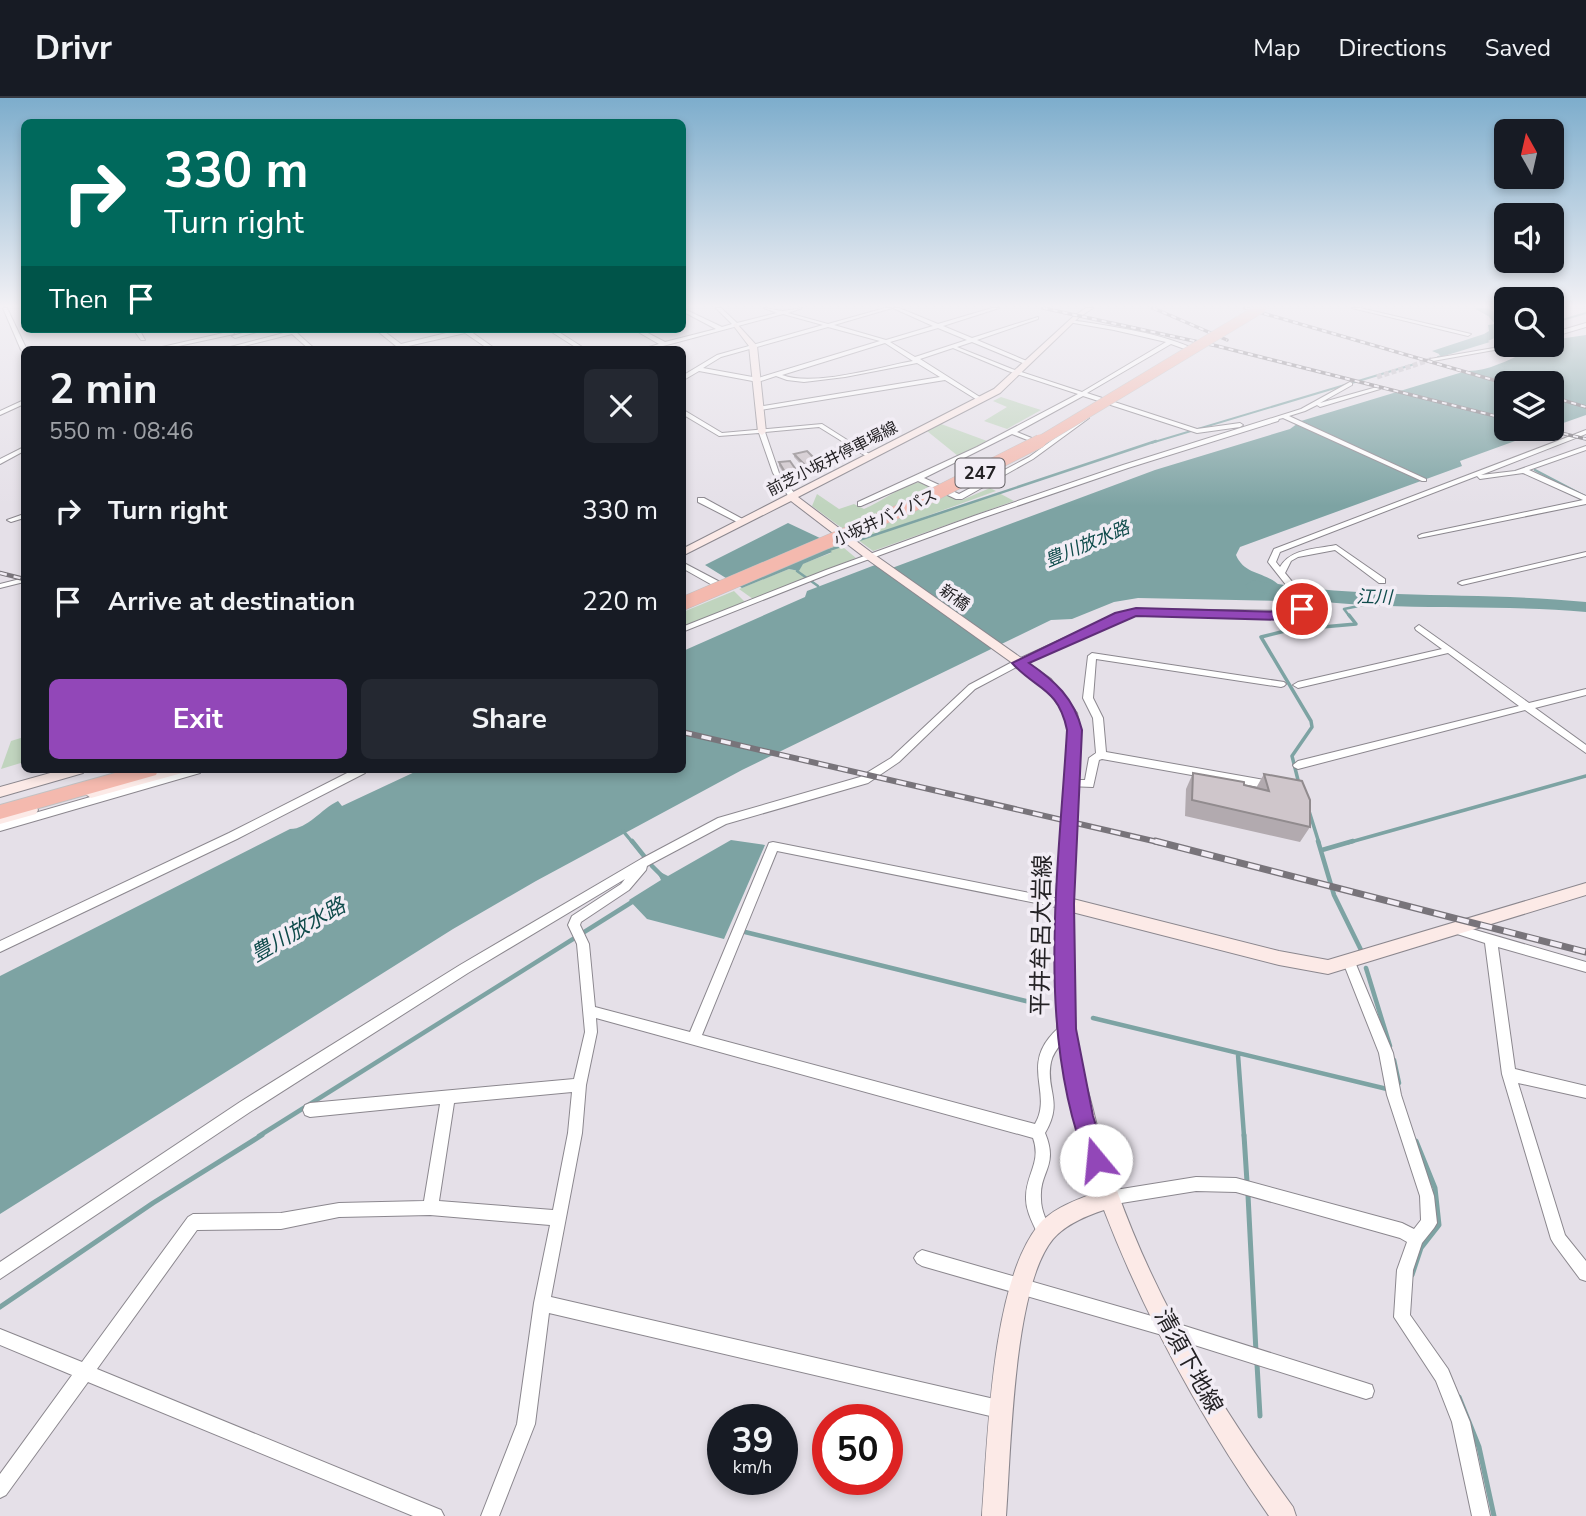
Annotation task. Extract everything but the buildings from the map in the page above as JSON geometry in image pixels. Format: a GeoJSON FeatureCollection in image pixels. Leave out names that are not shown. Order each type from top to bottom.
{"type":"FeatureCollection","features":[{"type":"Feature","properties":{"kind":"highway","name":"小坂井バイパス"},"geometry":{"type":"LineString","coordinates":[[686,602],[858,531],[987,470],[1145,374]]}},
{"type":"Feature","properties":{"kind":"highway"},"geometry":{"type":"LineString","coordinates":[[0,812],[138,773]]}},
{"type":"Feature","properties":{"kind":"main road"},"geometry":{"type":"LineString","coordinates":[[757,374],[762,432]]}},
{"type":"Feature","properties":{"kind":"main road","name":"前芝小坂井停車場線"},"geometry":{"type":"LineString","coordinates":[[686,549],[794,498],[998,391],[1016,374]]}},
{"type":"Feature","properties":{"kind":"main road"},"geometry":{"type":"LineString","coordinates":[[794,498],[870,557]]}},
{"type":"Feature","properties":{"kind":"main road","name":"新橋"},"geometry":{"type":"LineString","coordinates":[[870,557],[1019,663]]}},
{"type":"Feature","properties":{"kind":"main road","name":"平井牟呂大岩線"},"geometry":{"type":"LineString","coordinates":[[1019,663],[1047,682],[1071,713],[1074,730],[1066,904],[1066,1029],[1083,1116],[1109,1198]]}},
{"type":"Feature","properties":{"kind":"main road"},"geometry":{"type":"LineString","coordinates":[[0,792],[67,773]]}},
{"type":"Feature","properties":{"kind":"main road"},"geometry":{"type":"LineString","coordinates":[[0,819],[166,773]]}},
{"type":"Feature","properties":{"kind":"main road"},"geometry":{"type":"LineString","coordinates":[[1066,904],[1279,958],[1328,967],[1458,930],[1586,888]]}},
{"type":"Feature","properties":{"kind":"main road"},"geometry":{"type":"LineString","coordinates":[[994,1516],[1003,1410],[1020,1285],[1028,1259],[1044,1232],[1072,1212],[1109,1198]]}},
{"type":"Feature","properties":{"kind":"main road","name":"清須下地線"},"geometry":{"type":"LineString","coordinates":[[1109,1198],[1185,1363],[1284,1516]]}},
{"type":"Feature","properties":{"kind":"street"},"geometry":{"type":"LineString","coordinates":[[726,374],[758,380],[775,374]]}},
{"type":"Feature","properties":{"kind":"street"},"geometry":{"type":"LineString","coordinates":[[775,374],[781,378],[801,380],[835,374]]}},
{"type":"Feature","properties":{"kind":"street"},"geometry":{"type":"LineString","coordinates":[[941,374],[981,400]]}},
{"type":"Feature","properties":{"kind":"street"},"geometry":{"type":"LineString","coordinates":[[1021,374],[1197,431],[1287,418],[1350,384]]}},
{"type":"Feature","properties":{"kind":"street"},"geometry":{"type":"LineString","coordinates":[[861,504],[1012,432],[1053,407],[1085,395],[1119,374]]}},
{"type":"Feature","properties":{"kind":"street"},"geometry":{"type":"LineString","coordinates":[[918,478],[959,497],[1031,458],[1109,403],[1157,374]]}},
{"type":"Feature","properties":{"kind":"street"},"geometry":{"type":"LineString","coordinates":[[760,408],[947,378]]}},
{"type":"Feature","properties":{"kind":"street"},"geometry":{"type":"LineString","coordinates":[[1311,406],[1377,389]]}},
{"type":"Feature","properties":{"kind":"street"},"geometry":{"type":"LineString","coordinates":[[0,412],[21,404]]}},
{"type":"Feature","properties":{"kind":"street"},"geometry":{"type":"LineString","coordinates":[[686,413],[721,435],[820,425],[871,457]]}},
{"type":"Feature","properties":{"kind":"street"},"geometry":{"type":"LineString","coordinates":[[1287,418],[1424,480]]}},
{"type":"Feature","properties":{"kind":"street"},"geometry":{"type":"LineString","coordinates":[[686,627],[1081,479],[1276,419]]}},
{"type":"Feature","properties":{"kind":"street"},"geometry":{"type":"LineString","coordinates":[[762,432],[776,473],[794,498]]}},
{"type":"Feature","properties":{"kind":"street"},"geometry":{"type":"LineString","coordinates":[[1012,432],[1032,440]]}},
{"type":"Feature","properties":{"kind":"street"},"geometry":{"type":"LineString","coordinates":[[0,1272],[257,1100],[464,970],[645,862],[722,821],[864,780],[895,760],[972,687],[1120,616],[1136,612],[1286,616],[1296,614],[1302,609],[1301,604],[1292,586],[1272,562],[1277,551],[1586,432]]}},
{"type":"Feature","properties":{"kind":"street"},"geometry":{"type":"LineString","coordinates":[[1463,479],[1525,470],[1586,448]]}},
{"type":"Feature","properties":{"kind":"street"},"geometry":{"type":"LineString","coordinates":[[0,462],[21,451]]}},
{"type":"Feature","properties":{"kind":"street"},"geometry":{"type":"LineString","coordinates":[[1525,470],[1586,501]]}},
{"type":"Feature","properties":{"kind":"street"},"geometry":{"type":"LineString","coordinates":[[701,500],[744,522]]}},
{"type":"Feature","properties":{"kind":"street"},"geometry":{"type":"LineString","coordinates":[[1422,536],[1586,501]]}},
{"type":"Feature","properties":{"kind":"street"},"geometry":{"type":"LineString","coordinates":[[10,520],[21,517]]}},
{"type":"Feature","properties":{"kind":"street"},"geometry":{"type":"LineString","coordinates":[[1281,573],[1288,560],[1296,555],[1336,547],[1382,581]]}},
{"type":"Feature","properties":{"kind":"street"},"geometry":{"type":"LineString","coordinates":[[1462,583],[1586,554]]}},
{"type":"Feature","properties":{"kind":"street"},"geometry":{"type":"LineString","coordinates":[[686,566],[716,584]]}},
{"type":"Feature","properties":{"kind":"street"},"geometry":{"type":"LineString","coordinates":[[0,586],[21,581]]}},
{"type":"Feature","properties":{"kind":"street"},"geometry":{"type":"LineString","coordinates":[[1419,628],[1586,750]]}},
{"type":"Feature","properties":{"kind":"street"},"geometry":{"type":"LineString","coordinates":[[1298,685],[1449,650]]}},
{"type":"Feature","properties":{"kind":"street"},"geometry":{"type":"LineString","coordinates":[[1101,755],[1098,718],[1088,698],[1092,656],[1282,684]]}},
{"type":"Feature","properties":{"kind":"street"},"geometry":{"type":"LineString","coordinates":[[1298,765],[1586,692]]}},
{"type":"Feature","properties":{"kind":"street"},"geometry":{"type":"LineString","coordinates":[[1071,783],[1089,784],[1094,758],[1101,755],[1279,787]]}},
{"type":"Feature","properties":{"kind":"street"},"geometry":{"type":"LineString","coordinates":[[0,827],[186,773]]}},
{"type":"Feature","properties":{"kind":"street"},"geometry":{"type":"LineString","coordinates":[[0,947],[233,836],[355,773]]}},
{"type":"Feature","properties":{"kind":"street"},"geometry":{"type":"LineString","coordinates":[[695,1037],[773,846],[1066,904]]}},
{"type":"Feature","properties":{"kind":"street"},"geometry":{"type":"LineString","coordinates":[[490,1516],[527,1424],[542,1303],[575,1133],[579,1085],[591,1032],[583,944],[575,925],[576,919],[625,887],[645,862]]}},
{"type":"Feature","properties":{"kind":"street"},"geometry":{"type":"LineString","coordinates":[[1458,930],[1586,967]]}},
{"type":"Feature","properties":{"kind":"street"},"geometry":{"type":"LineString","coordinates":[[1490,940],[1509,1074],[1559,1239],[1586,1273]]}},
{"type":"Feature","properties":{"kind":"street"},"geometry":{"type":"LineString","coordinates":[[1349,962],[1386,1053],[1394,1095],[1427,1196],[1429,1223],[1416,1238],[1405,1270],[1402,1317],[1442,1375],[1461,1422],[1481,1516]]}},
{"type":"Feature","properties":{"kind":"street"},"geometry":{"type":"LineString","coordinates":[[590,1011],[695,1037],[1038,1132]]}},
{"type":"Feature","properties":{"kind":"street"},"geometry":{"type":"LineString","coordinates":[[1038,1132],[1048,1119],[1044,1063],[1047,1051],[1066,1029]]}},
{"type":"Feature","properties":{"kind":"street"},"geometry":{"type":"LineString","coordinates":[[1509,1074],[1586,1092]]}},
{"type":"Feature","properties":{"kind":"street"},"geometry":{"type":"LineString","coordinates":[[310,1110],[579,1085]]}},
{"type":"Feature","properties":{"kind":"street"},"geometry":{"type":"LineString","coordinates":[[430,1208],[448,1097]]}},
{"type":"Feature","properties":{"kind":"street"},"geometry":{"type":"LineString","coordinates":[[1038,1132],[1045,1155],[1044,1168],[1034,1190],[1034,1207],[1044,1232]]}},
{"type":"Feature","properties":{"kind":"street"},"geometry":{"type":"LineString","coordinates":[[1109,1198],[1196,1184],[1236,1185],[1402,1231],[1416,1238]]}},
{"type":"Feature","properties":{"kind":"street"},"geometry":{"type":"LineString","coordinates":[[0,1489],[193,1222],[281,1221],[339,1210],[430,1208],[557,1218]]}},
{"type":"Feature","properties":{"kind":"street"},"geometry":{"type":"LineString","coordinates":[[922,1258],[1169,1329],[1366,1391]]}},
{"type":"Feature","properties":{"kind":"street"},"geometry":{"type":"LineString","coordinates":[[542,1303],[1003,1410]]}},
{"type":"Feature","properties":{"kind":"street"},"geometry":{"type":"LineString","coordinates":[[0,1338],[435,1516]]}},
{"type":"Feature","properties":{"kind":"shaded area"},"geometry":{"type":"Polygon","coordinates":[[[1001,397],[1041,410],[1007,429],[984,421],[1007,407],[993,401],[1001,397]]]}},
{"type":"Feature","properties":{"kind":"shaded area"},"geometry":{"type":"Polygon","coordinates":[[[941,424],[987,441],[958,456],[927,431],[941,424]]]}},
{"type":"Feature","properties":{"kind":"shaded area"},"geometry":{"type":"Polygon","coordinates":[[[919,482],[962,500],[990,488],[996,491],[866,538],[999,493],[1014,501],[873,551],[812,506],[817,494],[839,509],[854,504],[864,509],[919,482]]]}},
{"type":"Feature","properties":{"kind":"shaded area"},"geometry":{"type":"Polygon","coordinates":[[[838,543],[856,558],[753,599],[739,589],[789,569],[799,571],[802,564],[831,553],[827,548],[838,543]]]}},
{"type":"Feature","properties":{"kind":"shaded area"},"geometry":{"type":"Polygon","coordinates":[[[734,591],[745,602],[686,626],[686,611],[734,591]]]}},
{"type":"Feature","properties":{"kind":"shaded area"},"geometry":{"type":"Polygon","coordinates":[[[21,738],[21,763],[1,769],[11,741],[21,738]]]}},
{"type":"Feature","properties":{"kind":"water","name":"豊川放水路"},"geometry":{"type":"Polygon","coordinates":[[[1456,374],[1494,374],[1494,441],[1515,441],[1460,461],[1462,466],[1240,547],[1236,555],[1244,566],[1274,581],[1288,601],[1138,598],[1114,602],[1072,619],[1051,620],[742,770],[453,929],[0,1214],[0,976],[290,829],[303,826],[338,801],[342,806],[413,773],[686,773],[686,650],[805,597],[807,591],[875,565],[884,571],[1155,470],[1290,429],[1301,421],[1456,374]]]}},
{"type":"Feature","properties":{"kind":"water"},"geometry":{"type":"Polygon","coordinates":[[[1564,374],[1586,374],[1586,415],[1564,423],[1564,374]]]}},
{"type":"Feature","properties":{"kind":"water"},"geometry":{"type":"Polygon","coordinates":[[[788,523],[822,539],[818,542],[832,552],[803,564],[799,571],[789,569],[742,588],[705,565],[788,523]]]}},
{"type":"Feature","properties":{"kind":"water"},"geometry":{"type":"Polygon","coordinates":[[[731,840],[765,845],[724,939],[647,919],[629,900],[661,880],[658,874],[660,872],[668,876],[731,840]]]}},
{"type":"Feature","properties":{"kind":"waterway"},"geometry":{"type":"LineString","coordinates":[[1151,443],[1381,374]]}},
{"type":"Feature","properties":{"kind":"waterway"},"geometry":{"type":"LineString","coordinates":[[829,550],[1156,441]]}},
{"type":"Feature","properties":{"kind":"waterway"},"geometry":{"type":"LineString","coordinates":[[1535,470],[1586,497]]}},
{"type":"Feature","properties":{"kind":"waterway"},"geometry":{"type":"LineString","coordinates":[[797,571],[818,586]]}},
{"type":"Feature","properties":{"kind":"waterway","name":"江川"},"geometry":{"type":"LineString","coordinates":[[1254,585],[1336,598],[1503,601],[1586,607]]}},
{"type":"Feature","properties":{"kind":"waterway"},"geometry":{"type":"LineString","coordinates":[[1350,617],[1344,609],[1388,600]]}},
{"type":"Feature","properties":{"kind":"waterway"},"geometry":{"type":"LineString","coordinates":[[1299,784],[1292,756],[1312,727],[1311,721],[1261,637],[1289,630],[1356,624],[1349,615]]}},
{"type":"Feature","properties":{"kind":"waterway"},"geometry":{"type":"LineString","coordinates":[[1347,843],[1586,776]]}},
{"type":"Feature","properties":{"kind":"waterway"},"geometry":{"type":"LineString","coordinates":[[1309,811],[1319,843]]}},
{"type":"Feature","properties":{"kind":"waterway"},"geometry":{"type":"LineString","coordinates":[[623,831],[633,843]]}},
{"type":"Feature","properties":{"kind":"waterway"},"geometry":{"type":"LineString","coordinates":[[632,841],[644,856]]}},
{"type":"Feature","properties":{"kind":"waterway"},"geometry":{"type":"LineString","coordinates":[[1318,841],[1334,895],[1361,950]]}},
{"type":"Feature","properties":{"kind":"waterway"},"geometry":{"type":"LineString","coordinates":[[1322,850],[1353,841]]}},
{"type":"Feature","properties":{"kind":"waterway"},"geometry":{"type":"LineString","coordinates":[[652,866],[661,875]]}},
{"type":"Feature","properties":{"kind":"waterway"},"geometry":{"type":"LineString","coordinates":[[259,1136],[632,902]]}},
{"type":"Feature","properties":{"kind":"waterway"},"geometry":{"type":"LineString","coordinates":[[745,932],[1038,1004]]}},
{"type":"Feature","properties":{"kind":"waterway"},"geometry":{"type":"LineString","coordinates":[[1366,968],[1390,1046]]}},
{"type":"Feature","properties":{"kind":"waterway"},"geometry":{"type":"LineString","coordinates":[[1093,1018],[1387,1089]]}},
{"type":"Feature","properties":{"kind":"waterway"},"geometry":{"type":"LineString","coordinates":[[1238,1055],[1244,1136]]}},
{"type":"Feature","properties":{"kind":"waterway"},"geometry":{"type":"LineString","coordinates":[[1394,1060],[1399,1083]]}},
{"type":"Feature","properties":{"kind":"waterway"},"geometry":{"type":"LineString","coordinates":[[0,1307],[153,1203],[262,1135]]}},
{"type":"Feature","properties":{"kind":"waterway"},"geometry":{"type":"LineString","coordinates":[[1244,1135],[1247,1182]]}},
{"type":"Feature","properties":{"kind":"waterway"},"geometry":{"type":"LineString","coordinates":[[1412,1275],[1421,1248],[1439,1225],[1435,1188],[1416,1141]]}},
{"type":"Feature","properties":{"kind":"waterway"},"geometry":{"type":"LineString","coordinates":[[1248,1195],[1256,1352]]}},
{"type":"Feature","properties":{"kind":"waterway"},"geometry":{"type":"LineString","coordinates":[[1257,1364],[1260,1416]]}},
{"type":"Feature","properties":{"kind":"waterway"},"geometry":{"type":"LineString","coordinates":[[1459,1397],[1479,1447],[1494,1516]]}},
{"type":"Feature","properties":{"kind":"tunnel"},"geometry":{"type":"LineString","coordinates":[[1377,377],[1386,374]]}},
{"type":"Feature","properties":{"kind":"railway"},"geometry":{"type":"LineString","coordinates":[[1329,374],[1494,416]]}},
{"type":"Feature","properties":{"kind":"railway"},"geometry":{"type":"LineString","coordinates":[[1473,374],[1494,380]]}},
{"type":"Feature","properties":{"kind":"railway"},"geometry":{"type":"LineString","coordinates":[[1564,401],[1586,407]]}},
{"type":"Feature","properties":{"kind":"railway"},"geometry":{"type":"LineString","coordinates":[[1564,434],[1586,439]]}},
{"type":"Feature","properties":{"kind":"railway"},"geometry":{"type":"LineString","coordinates":[[0,573],[21,578]]}},
{"type":"Feature","properties":{"kind":"railway"},"geometry":{"type":"LineString","coordinates":[[686,733],[1162,843]]}},
{"type":"Feature","properties":{"kind":"railway"},"geometry":{"type":"LineString","coordinates":[[1155,841],[1586,952]]}},
{"type":"Feature","properties":{"kind":"route"},"geometry":{"type":"LineString","coordinates":[[1096,1160],[1083,1116],[1066,1029],[1066,904],[1074,730],[1071,713],[1060,696],[1047,682],[1019,663],[1120,616],[1136,612],[1286,616],[1296,614],[1302,609]]}}]}
